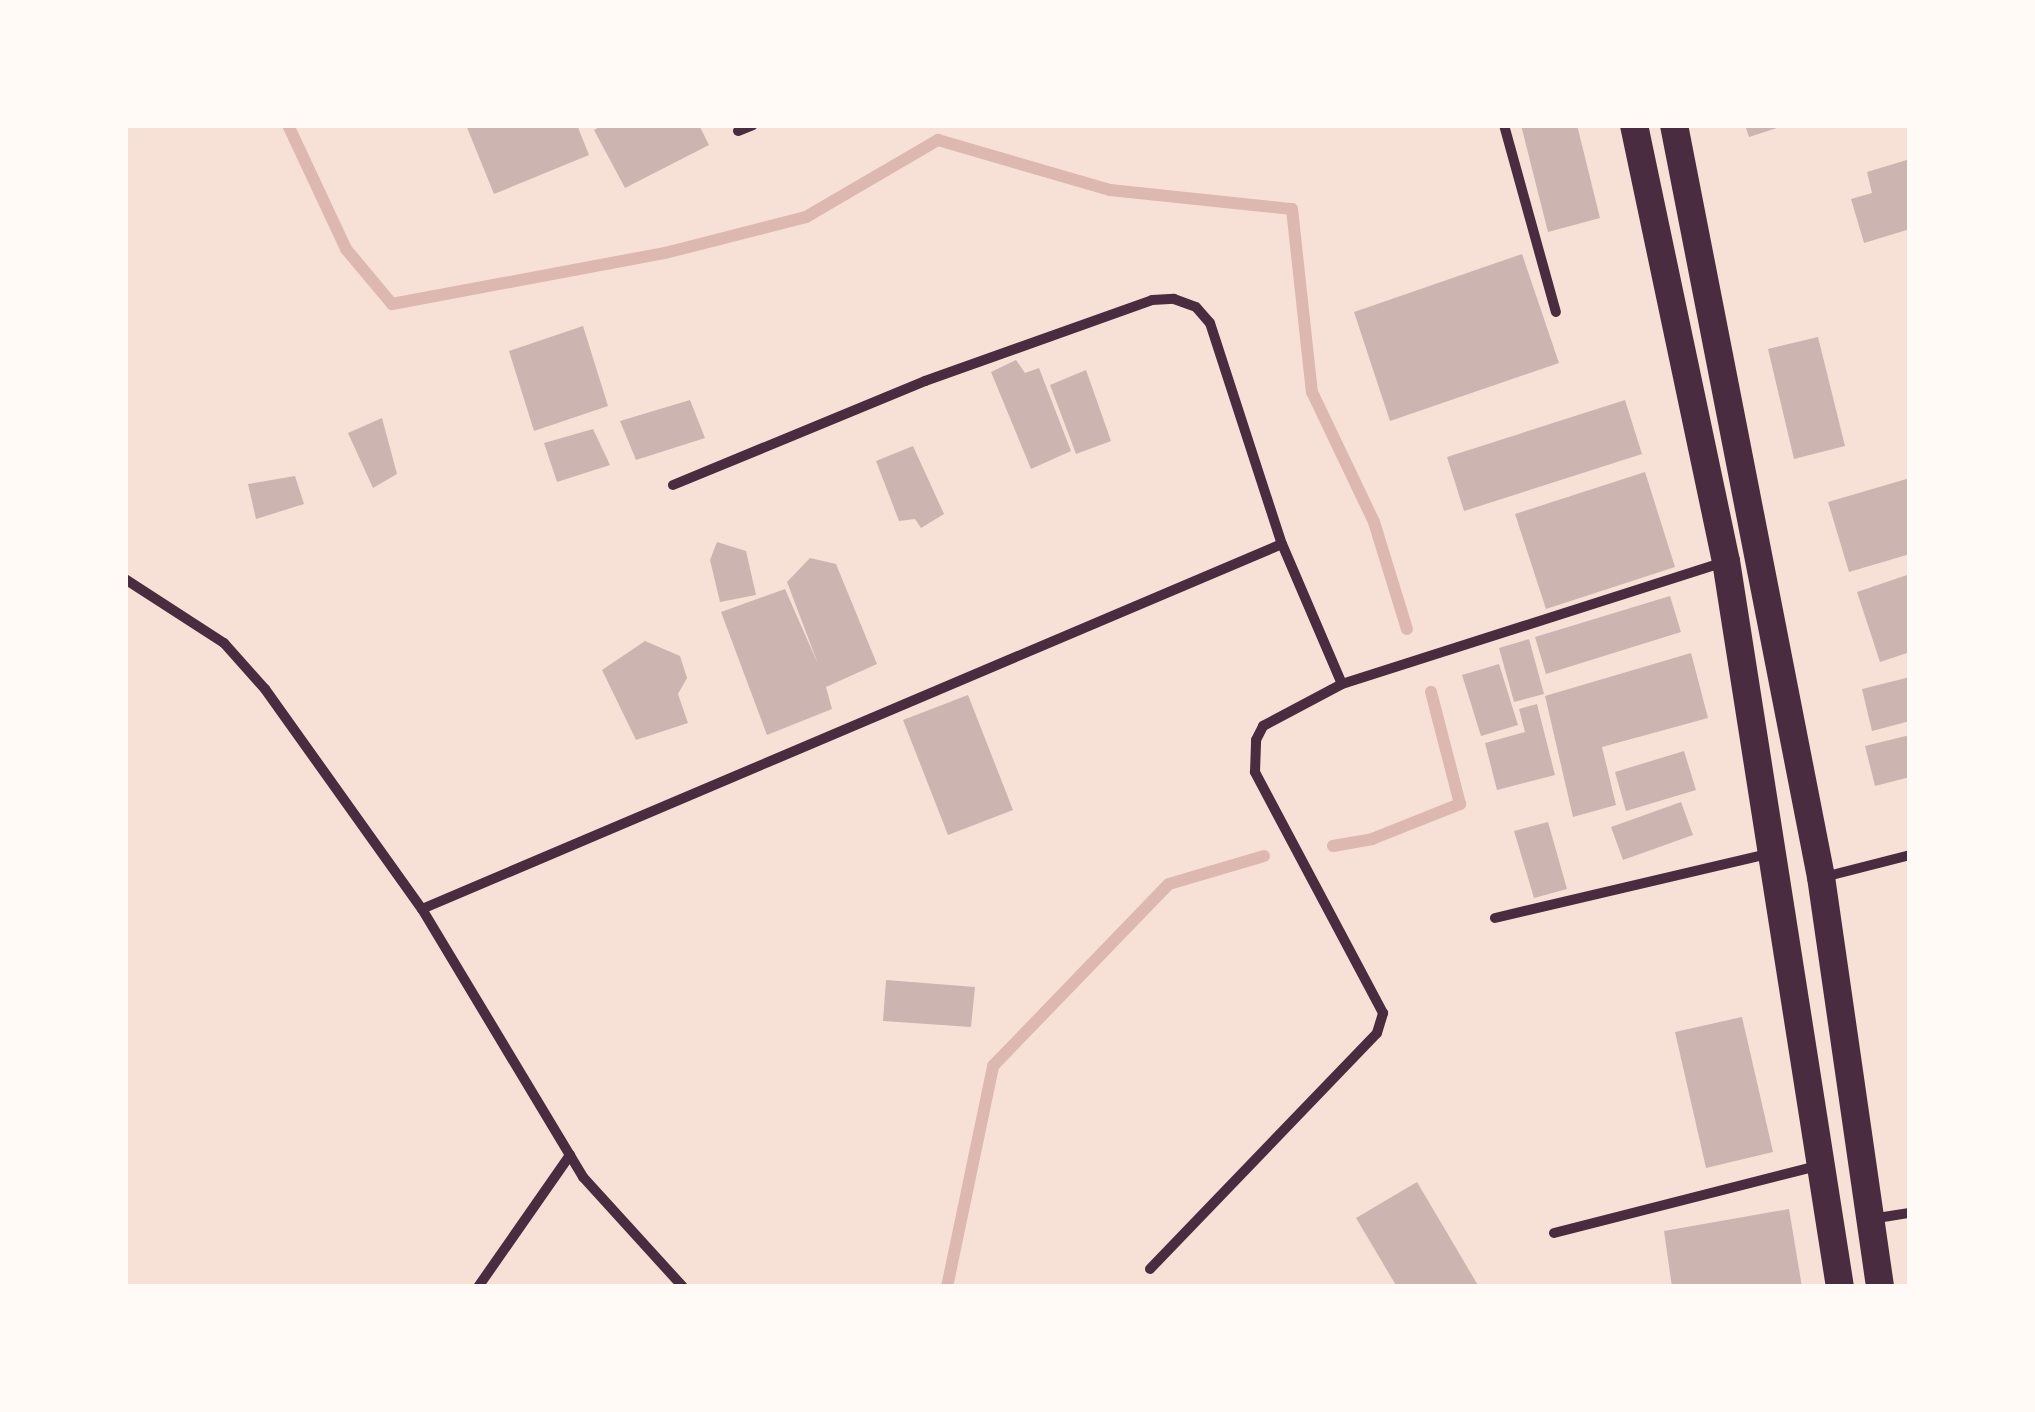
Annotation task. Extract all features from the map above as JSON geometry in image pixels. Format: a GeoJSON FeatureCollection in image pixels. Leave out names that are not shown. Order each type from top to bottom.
{"type":"FeatureCollection","features":[{"type":"Feature","properties":{"kind":"highway"},"geometry":{"type":"LineString","coordinates":[[1634,125],[1726,562],[1840,1287]]}},
{"type":"Feature","properties":{"kind":"highway"},"geometry":{"type":"LineString","coordinates":[[1674,125],[1821,877],[1880,1287]]}},
{"type":"Feature","properties":{"kind":"street"},"geometry":{"type":"LineString","coordinates":[[738,132],[754,125]]}},
{"type":"Feature","properties":{"kind":"street"},"geometry":{"type":"LineString","coordinates":[[1504,125],[1556,312]]}},
{"type":"Feature","properties":{"kind":"street"},"geometry":{"type":"LineString","coordinates":[[673,485],[925,381],[1152,300],[1174,298],[1196,307],[1210,323],[1282,544],[1342,684]]}},
{"type":"Feature","properties":{"kind":"street"},"geometry":{"type":"LineString","coordinates":[[422,909],[1282,544]]}},
{"type":"Feature","properties":{"kind":"street"},"geometry":{"type":"LineString","coordinates":[[1150,1269],[1377,1033],[1381,998],[1256,772],[1253,754],[1264,726],[1279,712],[1342,684],[1726,562]]}},
{"type":"Feature","properties":{"kind":"street"},"geometry":{"type":"LineString","coordinates":[[125,579],[224,644],[245,665],[422,909],[570,1155],[683,1287]]}},
{"type":"Feature","properties":{"kind":"street"},"geometry":{"type":"LineString","coordinates":[[1495,918],[1773,852]]}},
{"type":"Feature","properties":{"kind":"street"},"geometry":{"type":"LineString","coordinates":[[1821,877],[1910,855]]}},
{"type":"Feature","properties":{"kind":"street"},"geometry":{"type":"LineString","coordinates":[[478,1287],[570,1155]]}},
{"type":"Feature","properties":{"kind":"street"},"geometry":{"type":"LineString","coordinates":[[1554,1232],[1823,1164]]}},
{"type":"Feature","properties":{"kind":"street"},"geometry":{"type":"LineString","coordinates":[[1869,1220],[1910,1213]]}},
{"type":"Feature","properties":{"kind":"building"},"geometry":{"type":"Polygon","coordinates":[[[466,125],[577,125],[589,155],[494,194],[466,125]]]}},
{"type":"Feature","properties":{"kind":"building"},"geometry":{"type":"Polygon","coordinates":[[[603,125],[699,125],[709,145],[625,188],[594,130],[603,125]]]}},
{"type":"Feature","properties":{"kind":"building"},"geometry":{"type":"Polygon","coordinates":[[[1521,125],[1577,125],[1600,218],[1548,232],[1521,125]]]}},
{"type":"Feature","properties":{"kind":"building"},"geometry":{"type":"Polygon","coordinates":[[[1745,125],[1783,125],[1783,126],[1749,137],[1745,125]]]}},
{"type":"Feature","properties":{"kind":"building"},"geometry":{"type":"Polygon","coordinates":[[[1910,159],[1910,229],[1864,243],[1851,199],[1872,193],[1867,172],[1910,159]]]}},
{"type":"Feature","properties":{"kind":"building"},"geometry":{"type":"Polygon","coordinates":[[[1522,254],[1559,363],[1390,421],[1354,312],[1522,254]]]}},
{"type":"Feature","properties":{"kind":"building"},"geometry":{"type":"Polygon","coordinates":[[[583,326],[608,406],[534,431],[509,351],[583,326]]]}},
{"type":"Feature","properties":{"kind":"building"},"geometry":{"type":"Polygon","coordinates":[[[1818,337],[1845,446],[1794,459],[1768,349],[1818,337]]]}},
{"type":"Feature","properties":{"kind":"building"},"geometry":{"type":"Polygon","coordinates":[[[1016,360],[1025,373],[1039,368],[1071,451],[1031,469],[991,372],[1016,360]]]}},
{"type":"Feature","properties":{"kind":"building"},"geometry":{"type":"Polygon","coordinates":[[[1086,370],[1111,441],[1076,454],[1050,385],[1086,370]]]}},
{"type":"Feature","properties":{"kind":"building"},"geometry":{"type":"Polygon","coordinates":[[[690,400],[705,438],[636,460],[620,421],[690,400]]]}},
{"type":"Feature","properties":{"kind":"building"},"geometry":{"type":"Polygon","coordinates":[[[1625,400],[1642,454],[1464,511],[1447,457],[1625,400]]]}},
{"type":"Feature","properties":{"kind":"building"},"geometry":{"type":"Polygon","coordinates":[[[382,418],[397,474],[373,488],[348,433],[382,418]]]}},
{"type":"Feature","properties":{"kind":"building"},"geometry":{"type":"Polygon","coordinates":[[[593,429],[610,465],[557,482],[544,443],[593,429]]]}},
{"type":"Feature","properties":{"kind":"building"},"geometry":{"type":"Polygon","coordinates":[[[913,446],[944,514],[921,528],[915,519],[899,521],[876,461],[913,446]]]}},
{"type":"Feature","properties":{"kind":"building"},"geometry":{"type":"Polygon","coordinates":[[[1645,472],[1675,567],[1546,609],[1515,514],[1645,472]]]}},
{"type":"Feature","properties":{"kind":"building"},"geometry":{"type":"Polygon","coordinates":[[[295,476],[304,504],[256,519],[248,484],[295,476]]]}},
{"type":"Feature","properties":{"kind":"building"},"geometry":{"type":"Polygon","coordinates":[[[1910,478],[1910,554],[1849,572],[1828,502],[1910,478]]]}},
{"type":"Feature","properties":{"kind":"building"},"geometry":{"type":"Polygon","coordinates":[[[717,542],[746,551],[756,595],[720,602],[710,560],[717,542]]]}},
{"type":"Feature","properties":{"kind":"building"},"geometry":{"type":"Polygon","coordinates":[[[810,558],[836,564],[877,664],[826,687],[832,709],[767,735],[721,612],[785,589],[818,664],[787,582],[810,558]]]}},
{"type":"Feature","properties":{"kind":"building"},"geometry":{"type":"Polygon","coordinates":[[[1910,574],[1910,652],[1880,662],[1857,592],[1910,574]]]}},
{"type":"Feature","properties":{"kind":"building"},"geometry":{"type":"Polygon","coordinates":[[[1670,596],[1681,632],[1546,674],[1535,637],[1670,596]]]}},
{"type":"Feature","properties":{"kind":"building"},"geometry":{"type":"Polygon","coordinates":[[[1529,639],[1544,694],[1514,702],[1499,648],[1529,639]]]}},
{"type":"Feature","properties":{"kind":"building"},"geometry":{"type":"Polygon","coordinates":[[[645,641],[680,656],[687,678],[678,694],[688,723],[636,740],[602,670],[645,641]]]}},
{"type":"Feature","properties":{"kind":"building"},"geometry":{"type":"Polygon","coordinates":[[[1691,653],[1708,718],[1602,747],[1616,805],[1573,817],[1545,696],[1691,653]]]}},
{"type":"Feature","properties":{"kind":"building"},"geometry":{"type":"Polygon","coordinates":[[[1499,664],[1518,725],[1481,736],[1462,675],[1499,664]]]}},
{"type":"Feature","properties":{"kind":"building"},"geometry":{"type":"Polygon","coordinates":[[[1910,677],[1910,721],[1872,731],[1862,689],[1910,677]]]}},
{"type":"Feature","properties":{"kind":"building"},"geometry":{"type":"Polygon","coordinates":[[[968,695],[1013,810],[948,835],[903,720],[968,695]]]}},
{"type":"Feature","properties":{"kind":"building"},"geometry":{"type":"Polygon","coordinates":[[[1537,704],[1555,775],[1497,790],[1485,743],[1525,732],[1519,709],[1537,704]]]}},
{"type":"Feature","properties":{"kind":"building"},"geometry":{"type":"Polygon","coordinates":[[[1910,735],[1910,777],[1875,786],[1865,746],[1910,735]]]}},
{"type":"Feature","properties":{"kind":"building"},"geometry":{"type":"Polygon","coordinates":[[[1684,751],[1696,790],[1626,811],[1615,772],[1684,751]]]}},
{"type":"Feature","properties":{"kind":"building"},"geometry":{"type":"Polygon","coordinates":[[[1681,802],[1693,835],[1623,860],[1611,827],[1681,802]]]}},
{"type":"Feature","properties":{"kind":"building"},"geometry":{"type":"Polygon","coordinates":[[[1548,822],[1567,889],[1534,898],[1514,831],[1548,822]]]}},
{"type":"Feature","properties":{"kind":"building"},"geometry":{"type":"Polygon","coordinates":[[[886,980],[975,987],[971,1027],[883,1021],[886,980]]]}},
{"type":"Feature","properties":{"kind":"building"},"geometry":{"type":"Polygon","coordinates":[[[1742,1017],[1773,1152],[1706,1168],[1675,1032],[1742,1017]]]}},
{"type":"Feature","properties":{"kind":"building"},"geometry":{"type":"Polygon","coordinates":[[[1417,1182],[1479,1287],[1397,1287],[1356,1218],[1417,1182]]]}},
{"type":"Feature","properties":{"kind":"building"},"geometry":{"type":"Polygon","coordinates":[[[1789,1209],[1802,1287],[1672,1287],[1664,1231],[1789,1209]]]}},
{"type":"Feature","properties":{"kind":"waterway"},"geometry":{"type":"LineString","coordinates":[[288,125],[346,249],[392,304],[665,253],[806,217],[938,140],[1110,190],[1292,209],[1312,392],[1374,522],[1407,629]]}},
{"type":"Feature","properties":{"kind":"waterway"},"geometry":{"type":"LineString","coordinates":[[1333,846],[1372,839],[1460,804],[1431,692]]}},
{"type":"Feature","properties":{"kind":"waterway"},"geometry":{"type":"LineString","coordinates":[[947,1287],[993,1066],[1169,884],[1264,856]]}}]}
